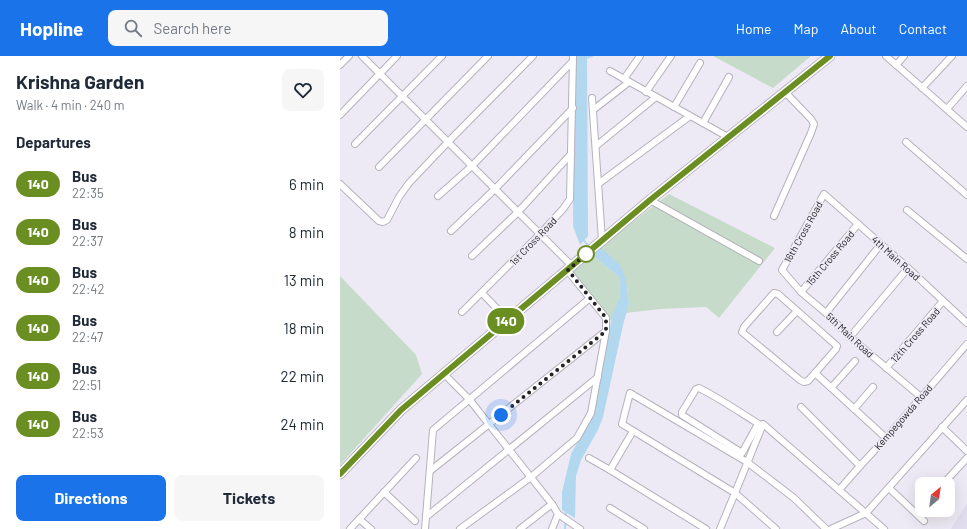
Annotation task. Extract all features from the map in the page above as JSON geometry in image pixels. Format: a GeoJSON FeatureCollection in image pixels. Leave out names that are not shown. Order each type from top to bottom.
{"type":"FeatureCollection","features":[{"type":"Feature","properties":{"kind":"street"},"geometry":{"type":"LineString","coordinates":[[340,65],[349,56]]}},
{"type":"Feature","properties":{"kind":"street"},"geometry":{"type":"LineString","coordinates":[[362,56],[540,234],[570,268],[590,298],[606,318],[606,331],[591,413],[577,438],[531,477],[460,529]]}},
{"type":"Feature","properties":{"kind":"street"},"geometry":{"type":"LineString","coordinates":[[340,115],[397,56]]}},
{"type":"Feature","properties":{"kind":"street"},"geometry":{"type":"LineString","coordinates":[[355,144],[442,56]]}},
{"type":"Feature","properties":{"kind":"street"},"geometry":{"type":"LineString","coordinates":[[379,167],[427,120],[488,56]]}},
{"type":"Feature","properties":{"kind":"street"},"geometry":{"type":"LineString","coordinates":[[340,184],[379,221],[383,222],[387,220],[399,197],[409,183],[533,56]]}},
{"type":"Feature","properties":{"kind":"street"},"geometry":{"type":"LineString","coordinates":[[594,110],[626,80],[640,56]]}},
{"type":"Feature","properties":{"kind":"street"},"geometry":{"type":"LineString","coordinates":[[646,92],[671,56]]}},
{"type":"Feature","properties":{"kind":"street"},"geometry":{"type":"LineString","coordinates":[[340,474],[401,410],[650,200],[830,56]]}},
{"type":"Feature","properties":{"kind":"street"},"geometry":{"type":"LineString","coordinates":[[886,56],[967,126]]}},
{"type":"Feature","properties":{"kind":"street"},"geometry":{"type":"LineString","coordinates":[[896,65],[904,56]]}},
{"type":"Feature","properties":{"kind":"street"},"geometry":{"type":"LineString","coordinates":[[922,88],[952,56]]}},
{"type":"Feature","properties":{"kind":"street"},"geometry":{"type":"LineString","coordinates":[[438,196],[472,166],[572,59]]}},
{"type":"Feature","properties":{"kind":"street","name":"1st Cross Road"},"geometry":{"type":"LineString","coordinates":[[462,312],[540,234],[570,199],[573,108],[572,59]]}},
{"type":"Feature","properties":{"kind":"street"},"geometry":{"type":"LineString","coordinates":[[674,107],[700,63]]}},
{"type":"Feature","properties":{"kind":"street"},"geometry":{"type":"LineString","coordinates":[[610,71],[728,137]]}},
{"type":"Feature","properties":{"kind":"street"},"geometry":{"type":"LineString","coordinates":[[704,124],[729,77]]}},
{"type":"Feature","properties":{"kind":"street"},"geometry":{"type":"LineString","coordinates":[[947,109],[967,86]]}},
{"type":"Feature","properties":{"kind":"street"},"geometry":{"type":"LineString","coordinates":[[774,216],[814,124],[811,118],[785,92]]}},
{"type":"Feature","properties":{"kind":"street"},"geometry":{"type":"LineString","coordinates":[[596,146],[656,97]]}},
{"type":"Feature","properties":{"kind":"street"},"geometry":{"type":"LineString","coordinates":[[592,98],[594,110],[600,242]]}},
{"type":"Feature","properties":{"kind":"street"},"geometry":{"type":"LineString","coordinates":[[451,231],[495,189],[573,108]]}},
{"type":"Feature","properties":{"kind":"street"},"geometry":{"type":"LineString","coordinates":[[598,184],[690,116]]}},
{"type":"Feature","properties":{"kind":"street"},"geometry":{"type":"LineString","coordinates":[[906,142],[967,195]]}},
{"type":"Feature","properties":{"kind":"street"},"geometry":{"type":"LineString","coordinates":[[472,256],[518,212],[571,154]]}},
{"type":"Feature","properties":{"kind":"street","name":"4th Main Road"},"geometry":{"type":"LineString","coordinates":[[824,194],[908,268],[967,323]]}},
{"type":"Feature","properties":{"kind":"street","name":"16th Cross Road"},"geometry":{"type":"LineString","coordinates":[[782,270],[824,194]]}},
{"type":"Feature","properties":{"kind":"street"},"geometry":{"type":"LineString","coordinates":[[650,200],[759,261]]}},
{"type":"Feature","properties":{"kind":"street"},"geometry":{"type":"LineString","coordinates":[[907,210],[967,259]]}},
{"type":"Feature","properties":{"kind":"street","name":"15th Cross Road"},"geometry":{"type":"LineString","coordinates":[[802,292],[858,224]]}},
{"type":"Feature","properties":{"kind":"street"},"geometry":{"type":"LineString","coordinates":[[826,313],[881,244]]}},
{"type":"Feature","properties":{"kind":"street"},"geometry":{"type":"LineString","coordinates":[[850,338],[908,268]]}},
{"type":"Feature","properties":{"kind":"street","name":"5th Main Road"},"geometry":{"type":"LineString","coordinates":[[782,270],[802,292],[826,313],[850,338],[921,397]]}},
{"type":"Feature","properties":{"kind":"street"},"geometry":{"type":"LineString","coordinates":[[482,293],[508,320]]}},
{"type":"Feature","properties":{"kind":"street"},"geometry":{"type":"LineString","coordinates":[[774,293],[778,294],[797,311],[837,346],[808,381],[804,382],[742,332],[744,327],[774,293]]}},
{"type":"Feature","properties":{"kind":"street"},"geometry":{"type":"LineString","coordinates":[[425,529],[434,430],[590,298]]}},
{"type":"Feature","properties":{"kind":"street","name":"12th Cross Road"},"geometry":{"type":"LineString","coordinates":[[886,368],[943,301]]}},
{"type":"Feature","properties":{"kind":"street"},"geometry":{"type":"LineString","coordinates":[[777,332],[797,311]]}},
{"type":"Feature","properties":{"kind":"street"},"geometry":{"type":"LineString","coordinates":[[430,471],[606,331]]}},
{"type":"Feature","properties":{"kind":"street","name":"Kempegowda Road"},"geometry":{"type":"LineString","coordinates":[[839,490],[967,344]]}},
{"type":"Feature","properties":{"kind":"street"},"geometry":{"type":"LineString","coordinates":[[831,388],[855,361]]}},
{"type":"Feature","properties":{"kind":"street"},"geometry":{"type":"LineString","coordinates":[[815,373],[886,438]]}},
{"type":"Feature","properties":{"kind":"street"},"geometry":{"type":"LineString","coordinates":[[444,374],[469,399],[560,516],[578,527]]}},
{"type":"Feature","properties":{"kind":"street"},"geometry":{"type":"LineString","coordinates":[[426,517],[598,377]]}},
{"type":"Feature","properties":{"kind":"street"},"geometry":{"type":"LineString","coordinates":[[854,409],[873,387]]}},
{"type":"Feature","properties":{"kind":"street"},"geometry":{"type":"LineString","coordinates":[[760,425],[742,453],[682,415],[682,412],[696,389],[699,388],[760,425],[763,424],[884,529]]}},
{"type":"Feature","properties":{"kind":"street"},"geometry":{"type":"LineString","coordinates":[[776,529],[735,493],[622,424],[630,393],[747,462],[794,498],[826,529]]}},
{"type":"Feature","properties":{"kind":"street"},"geometry":{"type":"LineString","coordinates":[[831,529],[866,513],[966,402]]}},
{"type":"Feature","properties":{"kind":"street"},"geometry":{"type":"LineString","coordinates":[[801,407],[860,466]]}},
{"type":"Feature","properties":{"kind":"street"},"geometry":{"type":"LineString","coordinates":[[723,527],[760,425]]}},
{"type":"Feature","properties":{"kind":"street"},"geometry":{"type":"LineString","coordinates":[[942,427],[967,451]]}},
{"type":"Feature","properties":{"kind":"street"},"geometry":{"type":"LineString","coordinates":[[610,470],[634,431]]}},
{"type":"Feature","properties":{"kind":"street"},"geometry":{"type":"LineString","coordinates":[[350,529],[416,458]]}},
{"type":"Feature","properties":{"kind":"street"},"geometry":{"type":"LineString","coordinates":[[589,458],[706,529]]}},
{"type":"Feature","properties":{"kind":"street"},"geometry":{"type":"LineString","coordinates":[[949,477],[967,458]]}},
{"type":"Feature","properties":{"kind":"street"},"geometry":{"type":"LineString","coordinates":[[888,488],[924,521]]}},
{"type":"Feature","properties":{"kind":"street"},"geometry":{"type":"LineString","coordinates":[[384,492],[415,521]]}},
{"type":"Feature","properties":{"kind":"street"},"geometry":{"type":"LineString","coordinates":[[520,529],[552,504]]}},
{"type":"Feature","properties":{"kind":"street"},"geometry":{"type":"LineString","coordinates":[[610,508],[644,529]]}},
{"type":"Feature","properties":{"kind":"street"},"geometry":{"type":"LineString","coordinates":[[552,529],[560,516]]}},
{"type":"Feature","properties":{"kind":"street"},"geometry":{"type":"LineString","coordinates":[[359,519],[371,529]]}},
{"type":"Feature","properties":{"kind":"shaded area"},"geometry":{"type":"Polygon","coordinates":[[[967,503],[967,529],[951,529],[967,503]]]}},
{"type":"Feature","properties":{"kind":"green space"},"geometry":{"type":"Polygon","coordinates":[[[713,56],[811,56],[773,88],[713,56]]]}},
{"type":"Feature","properties":{"kind":"green space"},"geometry":{"type":"Polygon","coordinates":[[[669,194],[775,248],[719,318],[706,307],[660,309],[626,313],[629,304],[627,286],[600,247],[669,194]]]}},
{"type":"Feature","properties":{"kind":"green space"},"geometry":{"type":"Polygon","coordinates":[[[592,254],[619,277],[620,296],[611,321],[570,271],[592,254]]]}},
{"type":"Feature","properties":{"kind":"green space"},"geometry":{"type":"Polygon","coordinates":[[[340,276],[416,355],[422,374],[340,465],[340,276]]]}},
{"type":"Feature","properties":{"kind":"water"},"geometry":{"type":"Polygon","coordinates":[[[574,56],[587,56],[588,236],[580,245],[573,226],[574,56]]]}},
{"type":"Feature","properties":{"kind":"water"},"geometry":{"type":"Polygon","coordinates":[[[600,247],[619,264],[623,271],[627,286],[629,304],[603,417],[598,430],[581,460],[576,476],[575,518],[562,510],[562,492],[571,454],[592,417],[612,317],[620,296],[619,277],[592,254],[600,247]]]}},
{"type":"Feature","properties":{"kind":"waterway"},"geometry":{"type":"LineString","coordinates":[[585,58],[592,56]]}},
{"type":"Feature","properties":{"kind":"waterway"},"geometry":{"type":"LineString","coordinates":[[582,239],[590,247]]}},
{"type":"Feature","properties":{"kind":"waterway"},"geometry":{"type":"LineString","coordinates":[[565,529],[566,510]]}},
{"type":"Feature","properties":{"kind":"bus line","name":"140"},"geometry":{"type":"LineString","coordinates":[[340,474],[401,410],[650,200],[830,56]]}},
{"type":"Feature","properties":{"kind":"route"},"geometry":{"type":"LineString","coordinates":[[501,415],[606,331],[606,318],[568,270],[586,254]]}}]}
